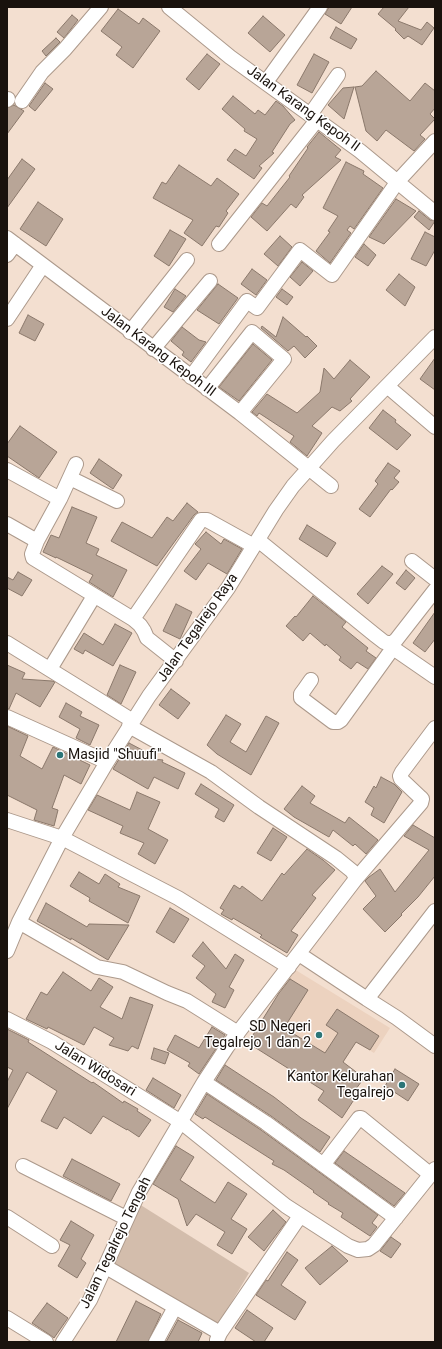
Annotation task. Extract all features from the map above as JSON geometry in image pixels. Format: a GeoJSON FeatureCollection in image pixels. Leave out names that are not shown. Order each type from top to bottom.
{"type":"FeatureCollection","features":[{"type":"Feature","properties":{"kind":"street"},"geometry":{"type":"LineString","coordinates":[[12,100],[65,49],[101,7]]}},
{"type":"Feature","properties":{"kind":"street","name":"Jalan Karang Kepoh II"},"geometry":{"type":"LineString","coordinates":[[169,7],[230,57],[360,151],[435,212]]}},
{"type":"Feature","properties":{"kind":"street"},"geometry":{"type":"LineString","coordinates":[[266,82],[320,7]]}},
{"type":"Feature","properties":{"kind":"street"},"geometry":{"type":"LineString","coordinates":[[219,244],[314,117],[338,75]]}},
{"type":"Feature","properties":{"kind":"street"},"geometry":{"type":"LineString","coordinates":[[191,377],[247,301],[257,308],[300,250],[332,275],[398,181],[435,141]]}},
{"type":"Feature","properties":{"kind":"street","name":"Jalan Karang Kepoh III"},"geometry":{"type":"LineString","coordinates":[[10,246],[43,265],[240,414],[331,486]]}},
{"type":"Feature","properties":{"kind":"street"},"geometry":{"type":"LineString","coordinates":[[130,332],[187,260]]}},
{"type":"Feature","properties":{"kind":"street"},"geometry":{"type":"LineString","coordinates":[[7,318],[43,265]]}},
{"type":"Feature","properties":{"kind":"street"},"geometry":{"type":"LineString","coordinates":[[153,349],[210,281]]}},
{"type":"Feature","properties":{"kind":"street"},"geometry":{"type":"LineString","coordinates":[[207,389],[252,332],[284,359],[240,414]]}},
{"type":"Feature","properties":{"kind":"street","name":"Jalan Tegalrejo Raya"},"geometry":{"type":"LineString","coordinates":[[7,951],[19,922],[62,838],[107,762],[149,696],[228,588],[276,510],[308,468],[435,337]]}},
{"type":"Feature","properties":{"kind":"street"},"geometry":{"type":"LineString","coordinates":[[387,386],[435,427]]}},
{"type":"Feature","properties":{"kind":"street"},"geometry":{"type":"LineString","coordinates":[[76,464],[60,499],[37,541],[32,554],[33,558],[133,619],[140,625],[147,638],[176,661]]}},
{"type":"Feature","properties":{"kind":"street"},"geometry":{"type":"LineString","coordinates":[[7,470],[60,499]]}},
{"type":"Feature","properties":{"kind":"street"},"geometry":{"type":"LineString","coordinates":[[70,478],[117,501]]}},
{"type":"Feature","properties":{"kind":"street"},"geometry":{"type":"LineString","coordinates":[[133,619],[201,520],[207,520],[256,543],[384,642],[392,646],[435,678]]}},
{"type":"Feature","properties":{"kind":"street"},"geometry":{"type":"LineString","coordinates":[[7,524],[37,541]]}},
{"type":"Feature","properties":{"kind":"street"},"geometry":{"type":"LineString","coordinates":[[412,562],[435,579]]}},
{"type":"Feature","properties":{"kind":"street"},"geometry":{"type":"LineString","coordinates":[[311,680],[301,694],[301,698],[333,722],[338,722],[341,720],[396,640],[435,590]]}},
{"type":"Feature","properties":{"kind":"street"},"geometry":{"type":"LineString","coordinates":[[50,669],[94,596]]}},
{"type":"Feature","properties":{"kind":"street"},"geometry":{"type":"LineString","coordinates":[[7,643],[50,669],[131,724],[211,772],[259,807],[336,858],[352,871],[355,876],[355,880]]}},
{"type":"Feature","properties":{"kind":"street"},"geometry":{"type":"LineString","coordinates":[[7,717],[107,762]]}},
{"type":"Feature","properties":{"kind":"street","name":"Jalan Tegalrejo Tengah"},"geometry":{"type":"LineString","coordinates":[[63,1342],[90,1300],[106,1267],[126,1218],[173,1118],[204,1082],[227,1047],[355,880],[421,803],[422,799],[401,779],[400,776],[435,728]]}},
{"type":"Feature","properties":{"kind":"street"},"geometry":{"type":"LineString","coordinates":[[7,820],[62,838],[178,898],[289,967]]}},
{"type":"Feature","properties":{"kind":"street"},"geometry":{"type":"LineString","coordinates":[[367,999],[435,911]]}},
{"type":"Feature","properties":{"kind":"street"},"geometry":{"type":"LineString","coordinates":[[19,922],[97,967],[123,972],[187,1001],[238,1033]]}},
{"type":"Feature","properties":{"kind":"street"},"geometry":{"type":"LineString","coordinates":[[299,954],[397,1018],[435,1046]]}},
{"type":"Feature","properties":{"kind":"street","name":"Jalan Widosari"},"geometry":{"type":"LineString","coordinates":[[7,1019],[52,1042],[173,1118],[300,1216],[348,1246],[358,1250],[368,1249],[374,1245],[433,1172]]}},
{"type":"Feature","properties":{"kind":"street"},"geometry":{"type":"LineString","coordinates":[[204,1082],[266,1123],[396,1218]]}},
{"type":"Feature","properties":{"kind":"street"},"geometry":{"type":"LineString","coordinates":[[323,1165],[359,1118],[361,1118],[433,1172]]}},
{"type":"Feature","properties":{"kind":"street"},"geometry":{"type":"LineString","coordinates":[[23,1166],[126,1218]]}},
{"type":"Feature","properties":{"kind":"street"},"geometry":{"type":"LineString","coordinates":[[106,1267],[175,1307],[218,1338],[300,1216]]}},
{"type":"Feature","properties":{"kind":"street"},"geometry":{"type":"LineString","coordinates":[[7,1217],[52,1246]]}},
{"type":"Feature","properties":{"kind":"street"},"geometry":{"type":"LineString","coordinates":[[156,1342],[175,1307]]}},
{"type":"Feature","properties":{"kind":"street"},"geometry":{"type":"LineString","coordinates":[[7,1318],[46,1342]]}},
{"type":"Feature","properties":{"kind":"shaded area","name":"SD Negeri Tegalrejo 1 dan 2"},"geometry":{"type":"Polygon","coordinates":[[[294,969],[390,1028],[374,1053],[356,1042],[325,1092],[248,1043],[294,969]]]}},
{"type":"Feature","properties":{"kind":"shaded area"},"geometry":{"type":"Polygon","coordinates":[[[139,1204],[249,1273],[216,1328],[110,1266],[139,1204]]]}},
{"type":"Feature","properties":{"kind":"building"},"geometry":{"type":"Polygon","coordinates":[[[329,7],[352,7],[341,24],[325,14],[329,7]]]}},
{"type":"Feature","properties":{"kind":"building"},"geometry":{"type":"Polygon","coordinates":[[[384,7],[409,7],[398,21],[421,30],[427,22],[434,28],[422,45],[408,36],[404,39],[395,30],[396,29],[378,14],[384,7]]]}},
{"type":"Feature","properties":{"kind":"building"},"geometry":{"type":"Polygon","coordinates":[[[118,9],[139,24],[143,18],[160,31],[133,68],[116,55],[122,47],[101,31],[118,9]]]}},
{"type":"Feature","properties":{"kind":"building"},"geometry":{"type":"Polygon","coordinates":[[[72,15],[78,20],[64,38],[57,32],[72,15]]]}},
{"type":"Feature","properties":{"kind":"building"},"geometry":{"type":"Polygon","coordinates":[[[263,16],[285,35],[270,52],[248,33],[263,16]]]}},
{"type":"Feature","properties":{"kind":"building"},"geometry":{"type":"Polygon","coordinates":[[[336,27],[357,39],[351,49],[330,38],[336,27]]]}},
{"type":"Feature","properties":{"kind":"building"},"geometry":{"type":"Polygon","coordinates":[[[56,38],[60,42],[46,56],[42,51],[56,38]]]}},
{"type":"Feature","properties":{"kind":"building"},"geometry":{"type":"Polygon","coordinates":[[[207,54],[220,64],[199,90],[186,79],[207,54]]]}},
{"type":"Feature","properties":{"kind":"building"},"geometry":{"type":"Polygon","coordinates":[[[314,54],[329,62],[312,93],[297,85],[314,54]]]}},
{"type":"Feature","properties":{"kind":"building"},"geometry":{"type":"Polygon","coordinates":[[[376,71],[410,101],[425,83],[435,91],[435,108],[430,114],[435,119],[420,135],[425,139],[414,151],[386,130],[377,141],[366,131],[355,87],[362,86],[376,71]]]}},
{"type":"Feature","properties":{"kind":"building"},"geometry":{"type":"Polygon","coordinates":[[[45,83],[53,89],[35,111],[29,106],[45,83]]]}},
{"type":"Feature","properties":{"kind":"building"},"geometry":{"type":"Polygon","coordinates":[[[354,87],[344,119],[328,105],[343,88],[354,87]]]}},
{"type":"Feature","properties":{"kind":"building"},"geometry":{"type":"Polygon","coordinates":[[[233,96],[255,114],[258,110],[265,115],[276,101],[283,106],[295,120],[290,124],[272,152],[274,153],[259,166],[262,168],[254,179],[227,160],[235,149],[246,156],[257,139],[244,131],[245,129],[222,109],[233,96]]]}},
{"type":"Feature","properties":{"kind":"building"},"geometry":{"type":"Polygon","coordinates":[[[14,105],[24,111],[7,134],[7,108],[14,105]]]}},
{"type":"Feature","properties":{"kind":"building"},"geometry":{"type":"Polygon","coordinates":[[[319,132],[341,150],[335,157],[341,160],[302,195],[304,197],[296,208],[291,204],[267,231],[251,217],[262,203],[267,206],[290,177],[289,176],[308,148],[307,147],[319,132]]]}},
{"type":"Feature","properties":{"kind":"building"},"geometry":{"type":"Polygon","coordinates":[[[22,159],[35,169],[7,208],[7,180],[22,159]]]}},
{"type":"Feature","properties":{"kind":"building"},"geometry":{"type":"Polygon","coordinates":[[[346,162],[364,171],[363,174],[383,188],[354,229],[350,226],[347,230],[351,233],[330,263],[316,251],[330,232],[328,231],[338,216],[323,208],[346,162]]]}},
{"type":"Feature","properties":{"kind":"building"},"geometry":{"type":"Polygon","coordinates":[[[179,165],[211,186],[217,178],[239,194],[226,211],[228,213],[219,227],[216,226],[202,246],[184,233],[193,220],[153,198],[162,182],[166,184],[179,165]]]}},
{"type":"Feature","properties":{"kind":"building"},"geometry":{"type":"Polygon","coordinates":[[[396,199],[416,211],[384,244],[369,237],[396,199]]]}},
{"type":"Feature","properties":{"kind":"building"},"geometry":{"type":"Polygon","coordinates":[[[38,202],[63,219],[46,246],[20,229],[38,202]]]}},
{"type":"Feature","properties":{"kind":"building"},"geometry":{"type":"Polygon","coordinates":[[[419,211],[430,220],[435,221],[429,230],[414,217],[419,211]]]}},
{"type":"Feature","properties":{"kind":"building"},"geometry":{"type":"Polygon","coordinates":[[[170,230],[186,239],[169,266],[154,256],[170,230]]]}},
{"type":"Feature","properties":{"kind":"building"},"geometry":{"type":"Polygon","coordinates":[[[425,232],[435,237],[435,250],[426,266],[411,259],[425,232]]]}},
{"type":"Feature","properties":{"kind":"building"},"geometry":{"type":"Polygon","coordinates":[[[280,236],[292,247],[278,266],[264,254],[280,236]]]}},
{"type":"Feature","properties":{"kind":"building"},"geometry":{"type":"Polygon","coordinates":[[[364,244],[376,255],[368,266],[355,257],[364,244]]]}},
{"type":"Feature","properties":{"kind":"building"},"geometry":{"type":"Polygon","coordinates":[[[302,262],[313,271],[300,286],[290,277],[302,262]]]}},
{"type":"Feature","properties":{"kind":"building"},"geometry":{"type":"Polygon","coordinates":[[[252,269],[267,280],[256,295],[241,284],[252,269]]]}},
{"type":"Feature","properties":{"kind":"building"},"geometry":{"type":"Polygon","coordinates":[[[399,274],[415,287],[405,306],[386,290],[399,274]]]}},
{"type":"Feature","properties":{"kind":"building"},"geometry":{"type":"Polygon","coordinates":[[[218,284],[238,298],[219,324],[197,310],[218,284]]]}},
{"type":"Feature","properties":{"kind":"building"},"geometry":{"type":"Polygon","coordinates":[[[175,289],[186,296],[173,312],[164,307],[175,289]]]}},
{"type":"Feature","properties":{"kind":"building"},"geometry":{"type":"Polygon","coordinates":[[[282,289],[293,297],[287,305],[276,297],[282,289]]]}},
{"type":"Feature","properties":{"kind":"building"},"geometry":{"type":"Polygon","coordinates":[[[28,315],[44,324],[35,341],[19,333],[28,315]]]}},
{"type":"Feature","properties":{"kind":"building"},"geometry":{"type":"Polygon","coordinates":[[[283,317],[317,346],[305,358],[294,346],[288,351],[261,328],[262,326],[276,337],[283,317]]]}},
{"type":"Feature","properties":{"kind":"building"},"geometry":{"type":"Polygon","coordinates":[[[182,327],[199,340],[206,342],[191,362],[182,355],[184,352],[171,341],[182,327]]]}},
{"type":"Feature","properties":{"kind":"building"},"geometry":{"type":"Polygon","coordinates":[[[253,344],[272,360],[239,401],[219,387],[253,344]]]}},
{"type":"Feature","properties":{"kind":"building"},"geometry":{"type":"Polygon","coordinates":[[[435,358],[435,390],[420,379],[435,358]]]}},
{"type":"Feature","properties":{"kind":"building"},"geometry":{"type":"Polygon","coordinates":[[[350,360],[370,377],[350,399],[352,401],[340,411],[332,407],[312,426],[322,433],[307,456],[290,442],[294,436],[259,413],[257,416],[252,412],[267,394],[297,413],[320,392],[324,368],[334,379],[350,360]]]}},
{"type":"Feature","properties":{"kind":"building"},"geometry":{"type":"Polygon","coordinates":[[[383,410],[411,435],[397,450],[369,428],[383,410]]]}},
{"type":"Feature","properties":{"kind":"building"},"geometry":{"type":"Polygon","coordinates":[[[20,426],[57,452],[39,478],[7,456],[7,444],[20,426]]]}},
{"type":"Feature","properties":{"kind":"building"},"geometry":{"type":"Polygon","coordinates":[[[99,459],[122,475],[113,489],[90,473],[99,459]]]}},
{"type":"Feature","properties":{"kind":"building"},"geometry":{"type":"Polygon","coordinates":[[[388,463],[400,471],[394,478],[399,482],[392,490],[391,489],[370,517],[359,509],[378,484],[375,481],[388,463]]]}},
{"type":"Feature","properties":{"kind":"building"},"geometry":{"type":"Polygon","coordinates":[[[187,503],[198,512],[194,515],[157,566],[111,541],[122,522],[152,538],[167,517],[173,521],[187,503]]]}},
{"type":"Feature","properties":{"kind":"building"},"geometry":{"type":"Polygon","coordinates":[[[72,507],[97,517],[86,543],[99,549],[96,555],[127,570],[113,597],[89,582],[93,575],[43,552],[51,535],[59,538],[72,507]]]}},
{"type":"Feature","properties":{"kind":"building"},"geometry":{"type":"Polygon","coordinates":[[[307,525],[336,543],[327,557],[299,539],[307,525]]]}},
{"type":"Feature","properties":{"kind":"building"},"geometry":{"type":"Polygon","coordinates":[[[206,532],[221,544],[224,539],[242,549],[227,574],[208,563],[196,580],[184,571],[201,549],[195,544],[206,532]]]}},
{"type":"Feature","properties":{"kind":"building"},"geometry":{"type":"Polygon","coordinates":[[[382,566],[393,574],[368,604],[357,594],[382,566]]]}},
{"type":"Feature","properties":{"kind":"building"},"geometry":{"type":"Polygon","coordinates":[[[406,570],[415,578],[405,590],[396,583],[406,570]]]}},
{"type":"Feature","properties":{"kind":"building"},"geometry":{"type":"Polygon","coordinates":[[[18,572],[32,580],[22,596],[7,588],[7,577],[13,580],[18,572]]]}},
{"type":"Feature","properties":{"kind":"building"},"geometry":{"type":"Polygon","coordinates":[[[313,596],[346,622],[342,627],[368,648],[366,651],[376,658],[368,669],[357,662],[351,669],[339,660],[341,657],[310,633],[303,641],[286,626],[295,616],[296,617],[313,596]]]}},
{"type":"Feature","properties":{"kind":"building"},"geometry":{"type":"Polygon","coordinates":[[[176,604],[192,612],[180,639],[163,631],[176,604]]]}},
{"type":"Feature","properties":{"kind":"building"},"geometry":{"type":"Polygon","coordinates":[[[435,612],[435,639],[425,652],[413,643],[435,612]]]}},
{"type":"Feature","properties":{"kind":"building"},"geometry":{"type":"Polygon","coordinates":[[[115,624],[132,633],[113,666],[85,650],[83,654],[74,649],[84,633],[103,645],[115,624]]]}},
{"type":"Feature","properties":{"kind":"building"},"geometry":{"type":"Polygon","coordinates":[[[7,665],[25,673],[22,679],[55,682],[40,707],[16,693],[9,709],[7,709],[7,665]]]}},
{"type":"Feature","properties":{"kind":"building"},"geometry":{"type":"Polygon","coordinates":[[[120,665],[136,672],[121,704],[107,695],[120,665]]]}},
{"type":"Feature","properties":{"kind":"building"},"geometry":{"type":"Polygon","coordinates":[[[171,689],[190,703],[178,719],[159,705],[171,689]]]}},
{"type":"Feature","properties":{"kind":"building"},"geometry":{"type":"Polygon","coordinates":[[[66,703],[82,712],[80,716],[99,725],[90,745],[76,738],[80,729],[59,717],[66,703]]]}},
{"type":"Feature","properties":{"kind":"building"},"geometry":{"type":"Polygon","coordinates":[[[226,715],[241,724],[230,742],[246,752],[266,716],[279,723],[251,775],[217,754],[207,745],[226,715]]]}},
{"type":"Feature","properties":{"kind":"building"},"geometry":{"type":"Polygon","coordinates":[[[7,726],[28,736],[20,756],[42,769],[53,747],[90,765],[81,784],[64,775],[52,808],[58,810],[54,826],[34,820],[37,810],[7,795],[7,726]]]}},
{"type":"Feature","properties":{"kind":"building"},"geometry":{"type":"Polygon","coordinates":[[[129,743],[146,752],[143,758],[163,760],[162,762],[185,773],[178,789],[154,777],[148,789],[113,769],[129,743]]]}},
{"type":"Feature","properties":{"kind":"building"},"geometry":{"type":"Polygon","coordinates":[[[381,777],[394,784],[402,792],[384,823],[371,815],[374,808],[365,802],[374,786],[376,788],[381,777]]]}},
{"type":"Feature","properties":{"kind":"building"},"geometry":{"type":"Polygon","coordinates":[[[201,784],[234,805],[224,822],[215,817],[219,809],[195,794],[201,784]]]}},
{"type":"Feature","properties":{"kind":"building"},"geometry":{"type":"Polygon","coordinates":[[[302,786],[315,796],[310,803],[345,823],[349,817],[378,840],[366,854],[355,844],[353,846],[333,830],[329,837],[294,817],[284,809],[302,786]]]}},
{"type":"Feature","properties":{"kind":"building"},"geometry":{"type":"Polygon","coordinates":[[[137,792],[160,802],[148,829],[168,840],[155,864],[138,854],[144,843],[120,833],[123,826],[88,810],[97,795],[130,810],[137,792]]]}},
{"type":"Feature","properties":{"kind":"building"},"geometry":{"type":"Polygon","coordinates":[[[413,825],[435,838],[435,876],[418,897],[401,914],[402,915],[385,932],[363,909],[376,896],[365,881],[380,869],[395,892],[429,850],[404,836],[413,825]]]}},
{"type":"Feature","properties":{"kind":"building"},"geometry":{"type":"Polygon","coordinates":[[[273,828],[287,837],[271,861],[257,853],[273,828]]]}},
{"type":"Feature","properties":{"kind":"building"},"geometry":{"type":"Polygon","coordinates":[[[307,849],[335,870],[312,895],[316,898],[291,931],[298,935],[287,953],[260,937],[262,935],[233,918],[232,920],[221,914],[224,910],[220,908],[234,885],[240,889],[242,886],[262,901],[282,873],[284,875],[307,849]]]}},
{"type":"Feature","properties":{"kind":"building"},"geometry":{"type":"Polygon","coordinates":[[[79,872],[99,884],[105,874],[120,884],[118,887],[140,896],[128,923],[89,901],[90,898],[70,886],[79,872]]]}},
{"type":"Feature","properties":{"kind":"building"},"geometry":{"type":"Polygon","coordinates":[[[46,903],[87,927],[89,924],[129,925],[108,960],[71,938],[71,940],[37,921],[46,903]]]}},
{"type":"Feature","properties":{"kind":"building"},"geometry":{"type":"Polygon","coordinates":[[[170,908],[189,919],[174,943],[156,932],[170,908]]]}},
{"type":"Feature","properties":{"kind":"building"},"geometry":{"type":"Polygon","coordinates":[[[203,942],[226,969],[235,954],[244,960],[229,987],[234,990],[225,1008],[212,1002],[216,994],[196,978],[205,966],[192,956],[203,942]]]}},
{"type":"Feature","properties":{"kind":"building"},"geometry":{"type":"Polygon","coordinates":[[[63,972],[91,991],[99,978],[113,987],[100,1007],[122,1019],[130,997],[153,1005],[138,1049],[132,1046],[128,1051],[109,1045],[114,1038],[94,1027],[84,1045],[48,1027],[47,1029],[26,1019],[41,992],[47,995],[63,972]]]}},
{"type":"Feature","properties":{"kind":"building","name":"SD Negeri Tegalrejo 1 dan 2"},"geometry":{"type":"Polygon","coordinates":[[[290,979],[308,990],[284,1028],[325,1053],[338,1033],[326,1025],[337,1009],[379,1036],[370,1050],[356,1042],[343,1062],[364,1078],[353,1093],[357,1095],[342,1118],[318,1100],[324,1091],[248,1043],[279,993],[290,979]]]}},
{"type":"Feature","properties":{"kind":"building"},"geometry":{"type":"Polygon","coordinates":[[[212,1027],[225,1035],[199,1074],[188,1066],[190,1063],[167,1050],[175,1035],[199,1048],[212,1027]]]}},
{"type":"Feature","properties":{"kind":"building"},"geometry":{"type":"Polygon","coordinates":[[[7,1029],[29,1040],[28,1042],[92,1083],[93,1082],[123,1103],[124,1101],[138,1109],[137,1111],[151,1120],[139,1137],[103,1116],[91,1134],[64,1117],[57,1129],[41,1121],[57,1091],[27,1072],[7,1109],[7,1082],[13,1070],[7,1067],[7,1029]]]}},
{"type":"Feature","properties":{"kind":"building"},"geometry":{"type":"Polygon","coordinates":[[[154,1048],[169,1053],[165,1064],[151,1059],[154,1048]]]}},
{"type":"Feature","properties":{"kind":"building"},"geometry":{"type":"Polygon","coordinates":[[[225,1065],[274,1097],[301,1118],[330,1137],[320,1152],[271,1116],[216,1080],[225,1065]]]}},
{"type":"Feature","properties":{"kind":"building","name":"Kantor Kelurahan Tegalrejo"},"geometry":{"type":"Polygon","coordinates":[[[395,1069],[419,1084],[408,1101],[385,1086],[395,1069]]]}},
{"type":"Feature","properties":{"kind":"building"},"geometry":{"type":"Polygon","coordinates":[[[153,1078],[181,1095],[174,1108],[146,1090],[153,1078]]]}},
{"type":"Feature","properties":{"kind":"building"},"geometry":{"type":"Polygon","coordinates":[[[207,1094],[261,1130],[378,1215],[372,1223],[377,1227],[370,1236],[341,1217],[343,1213],[328,1204],[329,1203],[313,1192],[314,1191],[284,1170],[272,1164],[274,1161],[205,1117],[203,1119],[195,1114],[207,1094]]]}},
{"type":"Feature","properties":{"kind":"building"},"geometry":{"type":"Polygon","coordinates":[[[176,1146],[194,1157],[180,1180],[215,1203],[228,1182],[247,1194],[231,1219],[247,1229],[232,1254],[217,1245],[225,1232],[196,1214],[187,1226],[178,1199],[153,1184],[176,1146]]]}},
{"type":"Feature","properties":{"kind":"building"},"geometry":{"type":"Polygon","coordinates":[[[344,1151],[405,1193],[394,1206],[335,1163],[344,1151]]]}},
{"type":"Feature","properties":{"kind":"building"},"geometry":{"type":"Polygon","coordinates":[[[72,1159],[120,1184],[111,1201],[63,1176],[72,1159]]]}},
{"type":"Feature","properties":{"kind":"building"},"geometry":{"type":"Polygon","coordinates":[[[273,1210],[286,1222],[264,1251],[248,1237],[273,1210]]]}},
{"type":"Feature","properties":{"kind":"building"},"geometry":{"type":"Polygon","coordinates":[[[71,1221],[94,1235],[81,1259],[86,1263],[77,1278],[58,1266],[70,1245],[60,1240],[71,1221]]]}},
{"type":"Feature","properties":{"kind":"building"},"geometry":{"type":"Polygon","coordinates":[[[391,1237],[401,1244],[391,1258],[380,1251],[391,1237]]]}},
{"type":"Feature","properties":{"kind":"building"},"geometry":{"type":"Polygon","coordinates":[[[332,1246],[348,1261],[320,1285],[305,1268],[332,1246]]]}},
{"type":"Feature","properties":{"kind":"building"},"geometry":{"type":"Polygon","coordinates":[[[287,1252],[298,1260],[281,1285],[306,1302],[295,1320],[256,1295],[266,1280],[268,1281],[287,1252]]]}},
{"type":"Feature","properties":{"kind":"building"},"geometry":{"type":"Polygon","coordinates":[[[136,1301],[161,1314],[148,1342],[116,1342],[136,1301]]]}},
{"type":"Feature","properties":{"kind":"building"},"geometry":{"type":"Polygon","coordinates":[[[47,1303],[68,1318],[54,1338],[32,1323],[47,1303]]]}},
{"type":"Feature","properties":{"kind":"building"},"geometry":{"type":"Polygon","coordinates":[[[247,1310],[273,1328],[264,1342],[256,1342],[235,1328],[247,1310]]]}},
{"type":"Feature","properties":{"kind":"building"},"geometry":{"type":"Polygon","coordinates":[[[178,1320],[202,1333],[198,1342],[166,1342],[178,1320]]]}},
{"type":"Feature","properties":{"kind":"place","name":"Masjid \"Shuufi\""},"geometry":{"type":"Point","coordinates":[60,755]}},
{"type":"Feature","properties":{"kind":"place","name":"SD Negeri Tegalrejo 1 dan 2"},"geometry":{"type":"Point","coordinates":[319,1035]}},
{"type":"Feature","properties":{"kind":"place","name":"Kantor Kelurahan Tegalrejo"},"geometry":{"type":"Point","coordinates":[402,1085]}}]}
